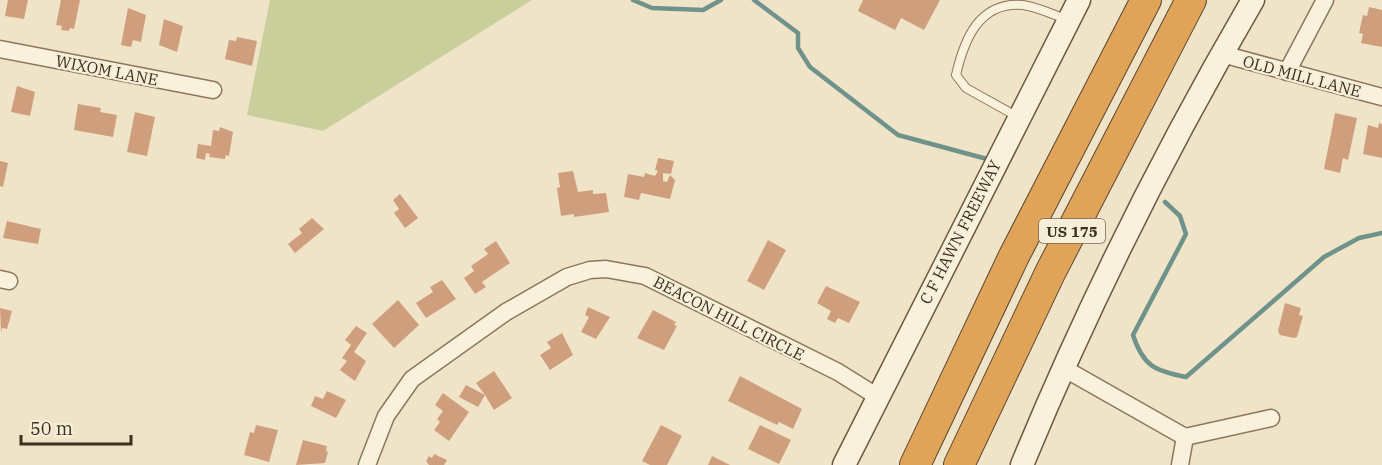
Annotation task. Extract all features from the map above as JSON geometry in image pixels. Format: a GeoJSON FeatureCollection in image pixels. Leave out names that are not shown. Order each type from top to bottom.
{"type":"FeatureCollection","features":[{"type":"Feature","properties":{"kind":"highway"},"geometry":{"type":"LineString","coordinates":[[1130,30],[1138,0]]}},
{"type":"Feature","properties":{"kind":"highway","name":"US 175"},"geometry":{"type":"LineString","coordinates":[[915,465],[1009,266],[1146,0]]}},
{"type":"Feature","properties":{"kind":"highway","name":"US 175"},"geometry":{"type":"LineString","coordinates":[[959,465],[1050,273],[1191,0]]}},
{"type":"Feature","properties":{"kind":"main road"},"geometry":{"type":"LineString","coordinates":[[1022,465],[1135,216],[1253,0]]}},
{"type":"Feature","properties":{"kind":"main road","name":"C F HAWN FREEWAY"},"geometry":{"type":"LineString","coordinates":[[844,465],[1074,10]]}},
{"type":"Feature","properties":{"kind":"street"},"geometry":{"type":"LineString","coordinates":[[1287,72],[1325,0]]}},
{"type":"Feature","properties":{"kind":"street","name":"WIXOM LANE"},"geometry":{"type":"LineString","coordinates":[[0,49],[213,90]]}},
{"type":"Feature","properties":{"kind":"street","name":"OLD MILL LANE"},"geometry":{"type":"LineString","coordinates":[[1222,54],[1382,97]]}},
{"type":"Feature","properties":{"kind":"street","name":"BEACON HILL CIRCLE"},"geometry":{"type":"LineString","coordinates":[[367,465],[386,416],[412,379],[506,312],[567,277],[590,270],[606,268],[645,276],[838,372],[878,397]]}},
{"type":"Feature","properties":{"kind":"street"},"geometry":{"type":"LineString","coordinates":[[1065,369],[1185,437],[1271,418]]}},
{"type":"Feature","properties":{"kind":"street"},"geometry":{"type":"LineString","coordinates":[[1180,465],[1185,437]]}},
{"type":"Feature","properties":{"kind":"lane"},"geometry":{"type":"LineString","coordinates":[[1018,117],[966,88],[956,75],[962,49],[978,20],[996,8],[1023,5],[1074,10]]}},
{"type":"Feature","properties":{"kind":"green space"},"geometry":{"type":"Polygon","coordinates":[[[270,0],[532,0],[323,131],[247,115],[270,0]]]}},
{"type":"Feature","properties":{"kind":"building"},"geometry":{"type":"Polygon","coordinates":[[[8,0],[28,0],[24,19],[5,16],[8,0]]]}},
{"type":"Feature","properties":{"kind":"building"},"geometry":{"type":"Polygon","coordinates":[[[61,0],[80,0],[74,29],[70,28],[69,31],[61,30],[62,26],[56,25],[61,0]]]}},
{"type":"Feature","properties":{"kind":"building"},"geometry":{"type":"Polygon","coordinates":[[[863,0],[940,0],[924,30],[901,18],[895,30],[858,11],[863,0]]]}},
{"type":"Feature","properties":{"kind":"building"},"geometry":{"type":"Polygon","coordinates":[[[1369,7],[1382,10],[1382,47],[1361,43],[1363,34],[1359,33],[1363,15],[1367,16],[1369,7]]]}},
{"type":"Feature","properties":{"kind":"building"},"geometry":{"type":"Polygon","coordinates":[[[128,8],[146,15],[141,42],[133,40],[131,47],[121,45],[128,8]]]}},
{"type":"Feature","properties":{"kind":"building"},"geometry":{"type":"Polygon","coordinates":[[[164,19],[183,26],[177,52],[159,45],[164,19]]]}},
{"type":"Feature","properties":{"kind":"building"},"geometry":{"type":"Polygon","coordinates":[[[237,37],[257,41],[252,66],[225,59],[229,40],[236,41],[237,37]]]}},
{"type":"Feature","properties":{"kind":"building"},"geometry":{"type":"Polygon","coordinates":[[[17,86],[35,92],[30,116],[11,112],[17,86]]]}},
{"type":"Feature","properties":{"kind":"building"},"geometry":{"type":"Polygon","coordinates":[[[78,104],[101,108],[100,112],[117,115],[113,137],[74,130],[78,104]]]}},
{"type":"Feature","properties":{"kind":"building"},"geometry":{"type":"Polygon","coordinates":[[[135,112],[155,117],[147,156],[127,152],[135,112]]]}},
{"type":"Feature","properties":{"kind":"building"},"geometry":{"type":"Polygon","coordinates":[[[1335,113],[1357,118],[1348,160],[1343,158],[1340,173],[1324,169],[1335,113]]]}},
{"type":"Feature","properties":{"kind":"building"},"geometry":{"type":"Polygon","coordinates":[[[1379,123],[1382,124],[1382,158],[1363,154],[1368,125],[1378,128],[1379,123]]]}},
{"type":"Feature","properties":{"kind":"building"},"geometry":{"type":"Polygon","coordinates":[[[220,127],[233,132],[229,156],[226,155],[225,159],[209,157],[210,154],[206,153],[205,160],[196,158],[198,144],[211,146],[213,130],[219,131],[220,127]]]}},
{"type":"Feature","properties":{"kind":"building"},"geometry":{"type":"Polygon","coordinates":[[[658,158],[674,161],[671,174],[663,173],[663,181],[667,182],[670,175],[675,180],[670,199],[641,193],[639,200],[624,197],[628,174],[644,177],[645,173],[655,176],[658,171],[655,170],[658,158]]]}},
{"type":"Feature","properties":{"kind":"building"},"geometry":{"type":"Polygon","coordinates":[[[0,161],[8,163],[3,187],[0,186],[0,161]]]}},
{"type":"Feature","properties":{"kind":"building"},"geometry":{"type":"Polygon","coordinates":[[[573,171],[578,192],[593,190],[593,194],[606,193],[609,212],[574,217],[574,214],[561,216],[557,188],[560,187],[558,173],[573,171]]]}},
{"type":"Feature","properties":{"kind":"building"},"geometry":{"type":"Polygon","coordinates":[[[400,194],[418,218],[405,228],[394,213],[399,209],[393,200],[400,194]]]}},
{"type":"Feature","properties":{"kind":"building"},"geometry":{"type":"Polygon","coordinates":[[[312,218],[324,229],[295,253],[288,244],[302,233],[299,229],[312,218]]]}},
{"type":"Feature","properties":{"kind":"building"},"geometry":{"type":"Polygon","coordinates":[[[7,221],[41,229],[38,244],[3,238],[7,221]]]}},
{"type":"Feature","properties":{"kind":"building"},"geometry":{"type":"Polygon","coordinates":[[[768,240],[786,250],[764,290],[747,281],[768,240]]]}},
{"type":"Feature","properties":{"kind":"building"},"geometry":{"type":"Polygon","coordinates":[[[496,241],[510,263],[482,282],[486,287],[475,294],[464,278],[474,271],[471,266],[488,254],[484,249],[496,241]]]}},
{"type":"Feature","properties":{"kind":"building"},"geometry":{"type":"Polygon","coordinates":[[[442,280],[456,299],[426,318],[416,303],[433,292],[430,287],[442,280]]]}},
{"type":"Feature","properties":{"kind":"building"},"geometry":{"type":"Polygon","coordinates":[[[826,286],[860,302],[849,323],[838,318],[835,323],[827,319],[831,311],[817,303],[826,286]]]}},
{"type":"Feature","properties":{"kind":"building"},"geometry":{"type":"Polygon","coordinates":[[[398,300],[419,325],[394,348],[372,324],[398,300]]]}},
{"type":"Feature","properties":{"kind":"building"},"geometry":{"type":"Polygon","coordinates":[[[1285,303],[1301,308],[1299,315],[1303,316],[1297,337],[1294,338],[1280,335],[1278,331],[1285,303]]]}},
{"type":"Feature","properties":{"kind":"building"},"geometry":{"type":"Polygon","coordinates":[[[588,307],[610,317],[596,339],[581,332],[589,317],[585,315],[588,307]]]}},
{"type":"Feature","properties":{"kind":"building"},"geometry":{"type":"Polygon","coordinates":[[[0,308],[12,311],[7,329],[2,328],[1,333],[0,308]]]}},
{"type":"Feature","properties":{"kind":"building"},"geometry":{"type":"Polygon","coordinates":[[[653,310],[676,322],[674,325],[677,326],[664,350],[637,338],[653,310]]]}},
{"type":"Feature","properties":{"kind":"building"},"geometry":{"type":"Polygon","coordinates":[[[356,326],[367,333],[354,352],[366,361],[355,381],[340,370],[347,361],[342,358],[351,345],[345,340],[356,326]]]}},
{"type":"Feature","properties":{"kind":"building"},"geometry":{"type":"Polygon","coordinates":[[[562,333],[573,355],[550,370],[540,355],[551,348],[547,342],[562,333]]]}},
{"type":"Feature","properties":{"kind":"building"},"geometry":{"type":"Polygon","coordinates":[[[494,371],[512,398],[494,410],[476,383],[494,371]]]}},
{"type":"Feature","properties":{"kind":"building"},"geometry":{"type":"Polygon","coordinates":[[[740,376],[802,409],[793,429],[779,422],[777,425],[728,401],[740,376]]]}},
{"type":"Feature","properties":{"kind":"building"},"geometry":{"type":"Polygon","coordinates":[[[466,385],[485,395],[478,407],[459,397],[466,385]]]}},
{"type":"Feature","properties":{"kind":"building"},"geometry":{"type":"Polygon","coordinates":[[[327,391],[346,400],[336,418],[311,406],[315,396],[323,399],[327,391]]]}},
{"type":"Feature","properties":{"kind":"building"},"geometry":{"type":"Polygon","coordinates":[[[443,393],[469,412],[449,441],[434,430],[440,422],[437,419],[443,411],[435,405],[443,393]]]}},
{"type":"Feature","properties":{"kind":"building"},"geometry":{"type":"Polygon","coordinates":[[[256,425],[278,430],[269,462],[244,455],[250,432],[254,433],[256,425]]]}},
{"type":"Feature","properties":{"kind":"building"},"geometry":{"type":"Polygon","coordinates":[[[661,425],[682,436],[667,465],[650,465],[642,461],[661,425]]]}},
{"type":"Feature","properties":{"kind":"building"},"geometry":{"type":"Polygon","coordinates":[[[760,425],[791,440],[779,464],[748,449],[760,425]]]}},
{"type":"Feature","properties":{"kind":"building"},"geometry":{"type":"Polygon","coordinates":[[[303,440],[327,446],[325,463],[296,465],[303,440]]]}},
{"type":"Feature","properties":{"kind":"building"},"geometry":{"type":"Polygon","coordinates":[[[434,454],[447,460],[444,465],[429,465],[426,461],[434,454]]]}},
{"type":"Feature","properties":{"kind":"building"},"geometry":{"type":"Polygon","coordinates":[[[712,456],[730,465],[708,465],[712,456]]]}},
{"type":"Feature","properties":{"kind":"waterway"},"geometry":{"type":"LineString","coordinates":[[633,0],[652,8],[703,10],[721,0]]}},
{"type":"Feature","properties":{"kind":"waterway"},"geometry":{"type":"LineString","coordinates":[[754,0],[798,33],[798,48],[810,67],[898,135],[987,159]]}},
{"type":"Feature","properties":{"kind":"waterway"},"geometry":{"type":"LineString","coordinates":[[1165,202],[1180,216],[1186,234],[1133,335],[1141,354],[1152,365],[1166,372],[1186,377],[1324,257],[1359,238],[1382,233]]}}]}
